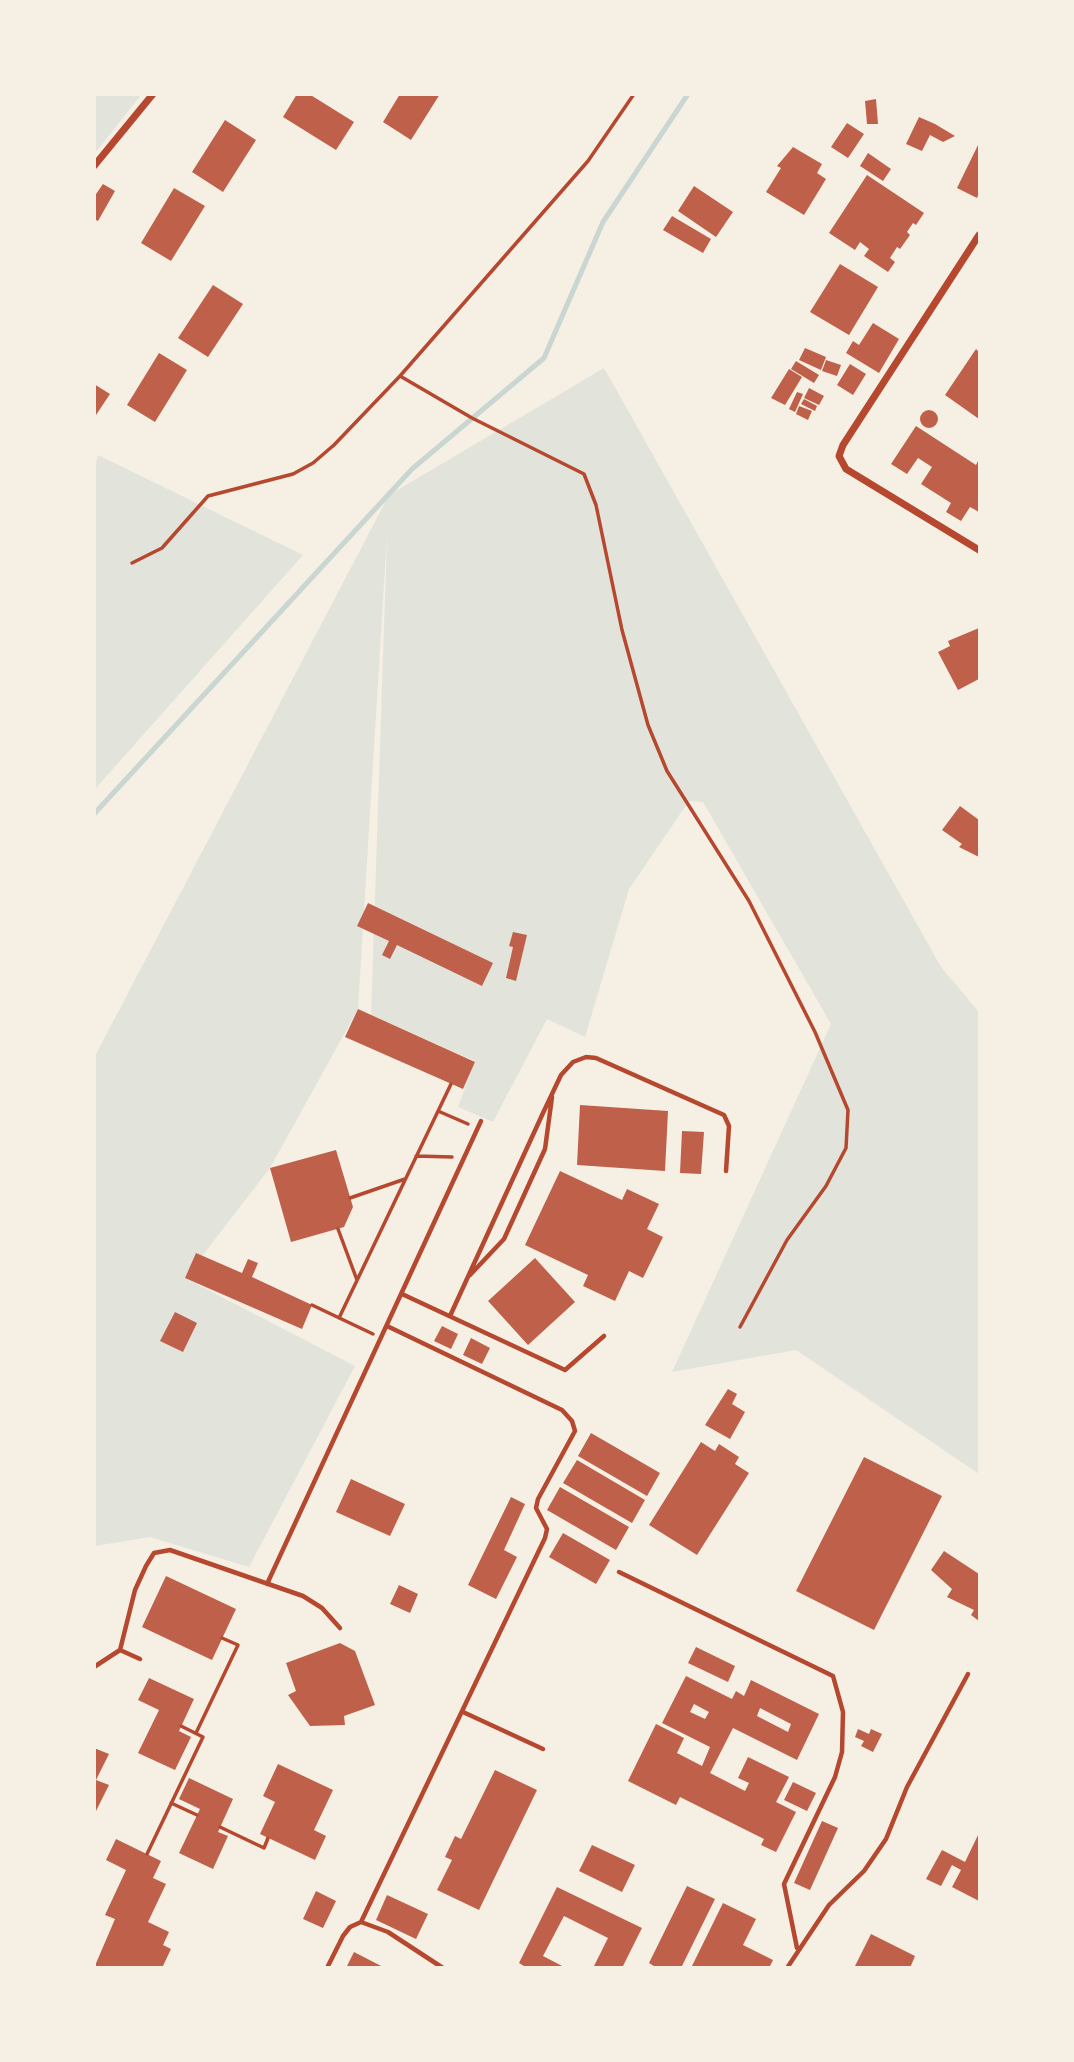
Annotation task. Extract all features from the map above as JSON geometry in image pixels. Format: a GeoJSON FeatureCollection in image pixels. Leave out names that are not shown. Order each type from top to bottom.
{"type":"FeatureCollection","features":[{"type":"Feature","properties":{"kind":"street"},"geometry":{"type":"LineString","coordinates":[[94,166],[153,94]]}},
{"type":"Feature","properties":{"kind":"street"},"geometry":{"type":"LineString","coordinates":[[979,235],[844,445],[840,460],[846,470],[979,550]]}},
{"type":"Feature","properties":{"kind":"lane"},"geometry":{"type":"LineString","coordinates":[[450,1316],[553,1092],[562,1074],[573,1062],[586,1057],[596,1058],[724,1115],[730,1126],[726,1171]]}},
{"type":"Feature","properties":{"kind":"lane"},"geometry":{"type":"LineString","coordinates":[[467,1278],[499,1246],[509,1228],[545,1149],[553,1092]]}},
{"type":"Feature","properties":{"kind":"lane"},"geometry":{"type":"LineString","coordinates":[[267,1584],[481,1121]]}},
{"type":"Feature","properties":{"kind":"lane"},"geometry":{"type":"LineString","coordinates":[[402,1294],[565,1370],[604,1336]]}},
{"type":"Feature","properties":{"kind":"lane"},"geometry":{"type":"LineString","coordinates":[[327,1968],[343,1936],[350,1927],[360,1922],[545,1538],[547,1529],[536,1508],[538,1499],[575,1432],[572,1421],[562,1410],[387,1326]]}},
{"type":"Feature","properties":{"kind":"lane"},"geometry":{"type":"LineString","coordinates":[[94,1667],[120,1650],[135,1590],[155,1552],[170,1550],[303,1596],[322,1608],[340,1628]]}},
{"type":"Feature","properties":{"kind":"lane"},"geometry":{"type":"LineString","coordinates":[[619,1572],[833,1676],[843,1712],[842,1752],[835,1777],[784,1884],[797,1948]]}},
{"type":"Feature","properties":{"kind":"lane"},"geometry":{"type":"LineString","coordinates":[[120,1650],[140,1659]]}},
{"type":"Feature","properties":{"kind":"lane"},"geometry":{"type":"LineString","coordinates":[[786,1968],[797,1948],[829,1905],[864,1871],[886,1839],[907,1787],[968,1674]]}},
{"type":"Feature","properties":{"kind":"lane"},"geometry":{"type":"LineString","coordinates":[[463,1712],[543,1749]]}},
{"type":"Feature","properties":{"kind":"lane"},"geometry":{"type":"LineString","coordinates":[[360,1922],[387,1933],[443,1968]]}},
{"type":"Feature","properties":{"kind":"path"},"geometry":{"type":"LineString","coordinates":[[132,563],[162,548],[208,496],[293,474],[313,463],[400,376],[588,160],[634,94]]}},
{"type":"Feature","properties":{"kind":"path"},"geometry":{"type":"LineString","coordinates":[[400,376],[472,418],[584,474],[596,505],[622,631],[648,725],[667,771],[749,901],[815,1032],[848,1110],[846,1148],[826,1186],[788,1240],[740,1326]]}},
{"type":"Feature","properties":{"kind":"path"},"geometry":{"type":"LineString","coordinates":[[339,1318],[451,1084]]}},
{"type":"Feature","properties":{"kind":"path"},"geometry":{"type":"LineString","coordinates":[[438,1111],[478,1129]]}},
{"type":"Feature","properties":{"kind":"path"},"geometry":{"type":"LineString","coordinates":[[416,1156],[464,1158]]}},
{"type":"Feature","properties":{"kind":"path"},"geometry":{"type":"LineString","coordinates":[[350,1198],[405,1179]]}},
{"type":"Feature","properties":{"kind":"path"},"geometry":{"type":"LineString","coordinates":[[338,1229],[357,1280]]}},
{"type":"Feature","properties":{"kind":"path"},"geometry":{"type":"LineString","coordinates":[[312,1305],[381,1338]]}},
{"type":"Feature","properties":{"kind":"path"},"geometry":{"type":"LineString","coordinates":[[196,1733],[238,1645],[222,1637]]}},
{"type":"Feature","properties":{"kind":"path"},"geometry":{"type":"LineString","coordinates":[[147,1854],[203,1737],[181,1726]]}},
{"type":"Feature","properties":{"kind":"path"},"geometry":{"type":"LineString","coordinates":[[171,1803],[197,1815]]}},
{"type":"Feature","properties":{"kind":"path"},"geometry":{"type":"LineString","coordinates":[[220,1827],[264,1847],[268,1838]]}},
{"type":"Feature","properties":{"kind":"shaded area"},"geometry":{"type":"Polygon","coordinates":[[[94,95],[141,95],[95,153],[94,95]]]}},
{"type":"Feature","properties":{"kind":"shaded area"},"geometry":{"type":"Polygon","coordinates":[[[604,368],[941,967],[979,1012],[979,1474],[796,1350],[672,1372],[831,1024],[703,802],[689,801],[629,889],[585,1037],[547,1019],[493,1122],[458,1107],[475,1061],[371,1015],[387,535],[358,1009],[270,1168],[185,1278],[355,1366],[249,1567],[150,1537],[95,1546],[95,1056],[389,495],[604,368]]]}},
{"type":"Feature","properties":{"kind":"shaded area"},"geometry":{"type":"Polygon","coordinates":[[[98,455],[303,555],[95,789],[94,471],[98,455]]]}},
{"type":"Feature","properties":{"kind":"building"},"geometry":{"type":"Polygon","coordinates":[[[297,94],[309,94],[354,122],[336,150],[283,117],[297,94]]]}},
{"type":"Feature","properties":{"kind":"building"},"geometry":{"type":"Polygon","coordinates":[[[400,94],[440,94],[411,140],[383,122],[400,94]]]}},
{"type":"Feature","properties":{"kind":"building"},"geometry":{"type":"Polygon","coordinates":[[[876,99],[878,124],[867,124],[865,101],[876,99]]]}},
{"type":"Feature","properties":{"kind":"building"},"geometry":{"type":"Polygon","coordinates":[[[919,117],[955,136],[943,142],[930,135],[922,151],[906,144],[919,117]]]}},
{"type":"Feature","properties":{"kind":"building"},"geometry":{"type":"Polygon","coordinates":[[[225,120],[256,140],[223,192],[192,172],[225,120]]]}},
{"type":"Feature","properties":{"kind":"building"},"geometry":{"type":"Polygon","coordinates":[[[847,123],[864,134],[848,158],[831,147],[847,123]]]}},
{"type":"Feature","properties":{"kind":"building"},"geometry":{"type":"Polygon","coordinates":[[[979,143],[979,193],[977,198],[957,188],[979,143]]]}},
{"type":"Feature","properties":{"kind":"building"},"geometry":{"type":"Polygon","coordinates":[[[793,147],[822,164],[817,173],[826,179],[804,215],[766,192],[781,168],[777,166],[793,147]]]}},
{"type":"Feature","properties":{"kind":"building"},"geometry":{"type":"Polygon","coordinates":[[[868,153],[891,169],[883,181],[860,166],[868,153]]]}},
{"type":"Feature","properties":{"kind":"building"},"geometry":{"type":"Polygon","coordinates":[[[867,175],[924,213],[916,225],[913,223],[907,232],[910,235],[890,258],[895,262],[888,272],[864,256],[869,249],[860,242],[855,250],[829,233],[867,175]]]}},
{"type":"Feature","properties":{"kind":"building"},"geometry":{"type":"Polygon","coordinates":[[[103,184],[115,191],[98,221],[94,219],[94,197],[103,184]]]}},
{"type":"Feature","properties":{"kind":"building"},"geometry":{"type":"Polygon","coordinates":[[[694,186],[733,212],[716,237],[678,211],[694,186]]]}},
{"type":"Feature","properties":{"kind":"building"},"geometry":{"type":"Polygon","coordinates":[[[174,188],[205,206],[171,261],[141,243],[174,188]]]}},
{"type":"Feature","properties":{"kind":"building"},"geometry":{"type":"Polygon","coordinates":[[[672,216],[711,239],[703,253],[663,230],[672,216]]]}},
{"type":"Feature","properties":{"kind":"building"},"geometry":{"type":"Polygon","coordinates":[[[840,264],[878,287],[849,335],[810,312],[840,264]]]}},
{"type":"Feature","properties":{"kind":"building"},"geometry":{"type":"Polygon","coordinates":[[[213,285],[243,304],[208,357],[178,338],[213,285]]]}},
{"type":"Feature","properties":{"kind":"building"},"geometry":{"type":"Polygon","coordinates":[[[873,323],[899,339],[879,373],[846,353],[853,341],[859,345],[873,323]]]}},
{"type":"Feature","properties":{"kind":"building"},"geometry":{"type":"Polygon","coordinates":[[[805,348],[826,357],[821,370],[799,360],[805,348]]]}},
{"type":"Feature","properties":{"kind":"building"},"geometry":{"type":"Polygon","coordinates":[[[976,349],[979,352],[979,419],[945,395],[976,349]]]}},
{"type":"Feature","properties":{"kind":"building"},"geometry":{"type":"Polygon","coordinates":[[[159,353],[187,370],[155,422],[127,405],[159,353]]]}},
{"type":"Feature","properties":{"kind":"building"},"geometry":{"type":"Polygon","coordinates":[[[826,360],[841,365],[837,376],[822,371],[826,360]]]}},
{"type":"Feature","properties":{"kind":"building"},"geometry":{"type":"Polygon","coordinates":[[[796,361],[819,375],[814,383],[791,369],[796,361]]]}},
{"type":"Feature","properties":{"kind":"building"},"geometry":{"type":"Polygon","coordinates":[[[850,364],[866,374],[853,395],[837,385],[850,364]]]}},
{"type":"Feature","properties":{"kind":"building"},"geometry":{"type":"Polygon","coordinates":[[[789,369],[802,377],[785,405],[771,398],[789,369]]]}},
{"type":"Feature","properties":{"kind":"building"},"geometry":{"type":"Polygon","coordinates":[[[94,384],[110,394],[94,418],[94,384]]]}},
{"type":"Feature","properties":{"kind":"building"},"geometry":{"type":"Polygon","coordinates":[[[809,388],[824,396],[819,405],[804,398],[809,388]]]}},
{"type":"Feature","properties":{"kind":"building"},"geometry":{"type":"Polygon","coordinates":[[[797,392],[803,394],[795,412],[789,409],[797,392]]]}},
{"type":"Feature","properties":{"kind":"building"},"geometry":{"type":"Polygon","coordinates":[[[804,399],[817,406],[815,411],[801,404],[804,399]]]}},
{"type":"Feature","properties":{"kind":"building"},"geometry":{"type":"Polygon","coordinates":[[[799,406],[812,411],[808,420],[796,414],[799,406]]]}},
{"type":"Feature","properties":{"kind":"building"},"geometry":{"type":"Polygon","coordinates":[[[929,410],[935,413],[938,419],[935,425],[929,428],[923,425],[920,419],[923,413],[929,410]]]}},
{"type":"Feature","properties":{"kind":"building"},"geometry":{"type":"Polygon","coordinates":[[[916,426],[976,465],[979,459],[979,512],[970,507],[961,521],[946,512],[951,503],[921,484],[932,467],[918,458],[907,474],[891,464],[916,426]]]}},
{"type":"Feature","properties":{"kind":"building"},"geometry":{"type":"Polygon","coordinates":[[[979,628],[979,679],[958,690],[938,652],[950,646],[948,641],[979,628]]]}},
{"type":"Feature","properties":{"kind":"building"},"geometry":{"type":"Polygon","coordinates":[[[960,806],[979,820],[979,857],[959,847],[962,844],[942,830],[960,806]]]}},
{"type":"Feature","properties":{"kind":"building"},"geometry":{"type":"Polygon","coordinates":[[[368,903],[493,963],[482,986],[397,945],[390,959],[382,955],[389,941],[357,926],[368,903]]]}},
{"type":"Feature","properties":{"kind":"building"},"geometry":{"type":"Polygon","coordinates":[[[513,932],[527,935],[516,981],[506,978],[513,947],[509,946],[513,932]]]}},
{"type":"Feature","properties":{"kind":"building"},"geometry":{"type":"Polygon","coordinates":[[[358,1009],[475,1062],[463,1089],[345,1037],[358,1009]]]}},
{"type":"Feature","properties":{"kind":"building"},"geometry":{"type":"Polygon","coordinates":[[[580,1105],[668,1111],[665,1171],[577,1165],[580,1105]]]}},
{"type":"Feature","properties":{"kind":"building"},"geometry":{"type":"Polygon","coordinates":[[[682,1131],[704,1132],[701,1174],[680,1173],[682,1131]]]}},
{"type":"Feature","properties":{"kind":"building"},"geometry":{"type":"Polygon","coordinates":[[[336,1150],[353,1207],[344,1227],[291,1242],[270,1168],[336,1150]]]}},
{"type":"Feature","properties":{"kind":"building"},"geometry":{"type":"Polygon","coordinates":[[[560,1171],[622,1200],[627,1189],[659,1204],[647,1229],[663,1237],[643,1278],[629,1271],[615,1301],[583,1286],[588,1275],[525,1245],[560,1171]]]}},
{"type":"Feature","properties":{"kind":"building"},"geometry":{"type":"Polygon","coordinates":[[[196,1253],[242,1273],[248,1259],[258,1263],[252,1277],[312,1305],[302,1329],[185,1278],[196,1253]]]}},
{"type":"Feature","properties":{"kind":"building"},"geometry":{"type":"Polygon","coordinates":[[[535,1258],[575,1302],[528,1345],[488,1301],[535,1258]]]}},
{"type":"Feature","properties":{"kind":"building"},"geometry":{"type":"Polygon","coordinates":[[[175,1312],[197,1323],[183,1352],[160,1341],[175,1312]]]}},
{"type":"Feature","properties":{"kind":"building"},"geometry":{"type":"Polygon","coordinates":[[[442,1326],[458,1334],[451,1349],[434,1341],[442,1326]]]}},
{"type":"Feature","properties":{"kind":"building"},"geometry":{"type":"Polygon","coordinates":[[[471,1338],[490,1348],[482,1364],[463,1355],[471,1338]]]}},
{"type":"Feature","properties":{"kind":"building"},"geometry":{"type":"Polygon","coordinates":[[[728,1389],[737,1394],[732,1404],[745,1412],[730,1439],[705,1425],[728,1389]]]}},
{"type":"Feature","properties":{"kind":"building"},"geometry":{"type":"Polygon","coordinates":[[[591,1433],[660,1473],[647,1496],[578,1456],[591,1433]]]}},
{"type":"Feature","properties":{"kind":"building"},"geometry":{"type":"Polygon","coordinates":[[[701,1442],[715,1451],[719,1444],[739,1457],[735,1464],[749,1473],[697,1555],[649,1525],[701,1442]]]}},
{"type":"Feature","properties":{"kind":"building"},"geometry":{"type":"Polygon","coordinates":[[[864,1457],[942,1496],[874,1630],[796,1591],[864,1457]]]}},
{"type":"Feature","properties":{"kind":"building"},"geometry":{"type":"Polygon","coordinates":[[[577,1460],[645,1500],[632,1523],[563,1483],[577,1460]]]}},
{"type":"Feature","properties":{"kind":"building"},"geometry":{"type":"Polygon","coordinates":[[[351,1479],[405,1504],[390,1536],[336,1512],[351,1479]]]}},
{"type":"Feature","properties":{"kind":"building"},"geometry":{"type":"Polygon","coordinates":[[[560,1487],[629,1527],[616,1550],[547,1510],[560,1487]]]}},
{"type":"Feature","properties":{"kind":"building"},"geometry":{"type":"Polygon","coordinates":[[[511,1497],[525,1504],[504,1550],[517,1557],[496,1599],[468,1585],[511,1497]]]}},
{"type":"Feature","properties":{"kind":"building"},"geometry":{"type":"Polygon","coordinates":[[[563,1533],[610,1560],[596,1584],[549,1557],[563,1533]]]}},
{"type":"Feature","properties":{"kind":"building"},"geometry":{"type":"Polygon","coordinates":[[[944,1551],[979,1574],[979,1621],[971,1615],[974,1610],[947,1597],[952,1589],[931,1570],[944,1551]]]}},
{"type":"Feature","properties":{"kind":"building"},"geometry":{"type":"Polygon","coordinates":[[[166,1576],[236,1609],[212,1660],[142,1627],[166,1576]]]}},
{"type":"Feature","properties":{"kind":"building"},"geometry":{"type":"Polygon","coordinates":[[[399,1585],[418,1594],[410,1613],[390,1604],[399,1585]]]}},
{"type":"Feature","properties":{"kind":"building"},"geometry":{"type":"Polygon","coordinates":[[[340,1643],[355,1651],[375,1705],[344,1716],[345,1725],[310,1726],[288,1695],[296,1691],[286,1663],[340,1643]]]}},
{"type":"Feature","properties":{"kind":"building"},"geometry":{"type":"Polygon","coordinates":[[[696,1647],[735,1666],[728,1682],[688,1663],[696,1647]]]}},
{"type":"Feature","properties":{"kind":"building"},"geometry":{"type":"Polygon","coordinates":[[[686,1676],[732,1699],[736,1691],[744,1696],[751,1680],[819,1714],[797,1760],[733,1728],[710,1773],[745,1791],[749,1783],[738,1778],[748,1757],[789,1777],[776,1802],[796,1812],[776,1852],[761,1845],[764,1839],[680,1797],[676,1805],[628,1781],[656,1724],[684,1738],[677,1753],[702,1766],[710,1747],[662,1723],[686,1676]],[[694,1704],[690,1712],[705,1719],[709,1712],[694,1704]],[[760,1708],[757,1716],[788,1732],[791,1724],[760,1708]]]}},
{"type":"Feature","properties":{"kind":"building"},"geometry":{"type":"Polygon","coordinates":[[[149,1678],[194,1699],[179,1731],[191,1737],[175,1770],[138,1753],[159,1710],[138,1700],[149,1678]]]}},
{"type":"Feature","properties":{"kind":"building"},"geometry":{"type":"Polygon","coordinates":[[[858,1729],[869,1734],[871,1729],[882,1734],[873,1752],[861,1746],[864,1741],[855,1737],[858,1729]]]}},
{"type":"Feature","properties":{"kind":"building"},"geometry":{"type":"Polygon","coordinates":[[[94,1748],[109,1754],[96,1780],[109,1785],[94,1815],[94,1748]]]}},
{"type":"Feature","properties":{"kind":"building"},"geometry":{"type":"Polygon","coordinates":[[[278,1764],[333,1790],[314,1830],[326,1836],[315,1860],[260,1834],[275,1802],[263,1796],[278,1764]]]}},
{"type":"Feature","properties":{"kind":"building"},"geometry":{"type":"Polygon","coordinates":[[[495,1770],[537,1790],[479,1910],[437,1890],[452,1860],[445,1857],[455,1836],[461,1839],[495,1770]]]}},
{"type":"Feature","properties":{"kind":"building"},"geometry":{"type":"Polygon","coordinates":[[[189,1778],[233,1799],[218,1832],[228,1836],[213,1869],[179,1853],[200,1809],[179,1799],[189,1778]]]}},
{"type":"Feature","properties":{"kind":"building"},"geometry":{"type":"Polygon","coordinates":[[[793,1782],[816,1793],[807,1811],[784,1800],[793,1782]]]}},
{"type":"Feature","properties":{"kind":"building"},"geometry":{"type":"Polygon","coordinates":[[[822,1821],[838,1828],[810,1890],[794,1883],[822,1821]]]}},
{"type":"Feature","properties":{"kind":"building"},"geometry":{"type":"Polygon","coordinates":[[[979,1833],[979,1901],[952,1887],[961,1870],[952,1865],[941,1886],[926,1879],[942,1850],[965,1862],[979,1833]]]}},
{"type":"Feature","properties":{"kind":"building"},"geometry":{"type":"Polygon","coordinates":[[[116,1839],[161,1861],[153,1878],[166,1884],[148,1922],[169,1932],[163,1945],[171,1949],[162,1968],[94,1968],[115,1919],[105,1915],[126,1870],[106,1860],[116,1839]]]}},
{"type":"Feature","properties":{"kind":"building"},"geometry":{"type":"Polygon","coordinates":[[[592,1845],[635,1865],[622,1892],[579,1871],[592,1845]]]}},
{"type":"Feature","properties":{"kind":"building"},"geometry":{"type":"Polygon","coordinates":[[[687,1886],[715,1899],[681,1968],[657,1968],[649,1963],[687,1886]]]}},
{"type":"Feature","properties":{"kind":"building"},"geometry":{"type":"Polygon","coordinates":[[[557,1887],[642,1928],[622,1968],[593,1968],[608,1938],[564,1916],[543,1956],[566,1968],[527,1968],[519,1963],[557,1887]]]}},
{"type":"Feature","properties":{"kind":"building"},"geometry":{"type":"Polygon","coordinates":[[[316,1891],[336,1901],[323,1928],[303,1919],[316,1891]]]}},
{"type":"Feature","properties":{"kind":"building"},"geometry":{"type":"Polygon","coordinates":[[[387,1895],[428,1914],[416,1939],[376,1920],[387,1895]]]}},
{"type":"Feature","properties":{"kind":"building"},"geometry":{"type":"Polygon","coordinates":[[[723,1903],[756,1919],[743,1945],[773,1960],[769,1968],[691,1968],[723,1903]]]}},
{"type":"Feature","properties":{"kind":"building"},"geometry":{"type":"Polygon","coordinates":[[[871,1934],[915,1956],[910,1968],[854,1968],[871,1934]]]}},
{"type":"Feature","properties":{"kind":"building"},"geometry":{"type":"Polygon","coordinates":[[[354,1952],[385,1968],[346,1968],[354,1952]]]}},
{"type":"Feature","properties":{"kind":"waterway"},"geometry":{"type":"LineString","coordinates":[[94,814],[412,469],[544,358],[603,222],[688,94]]}}]}
